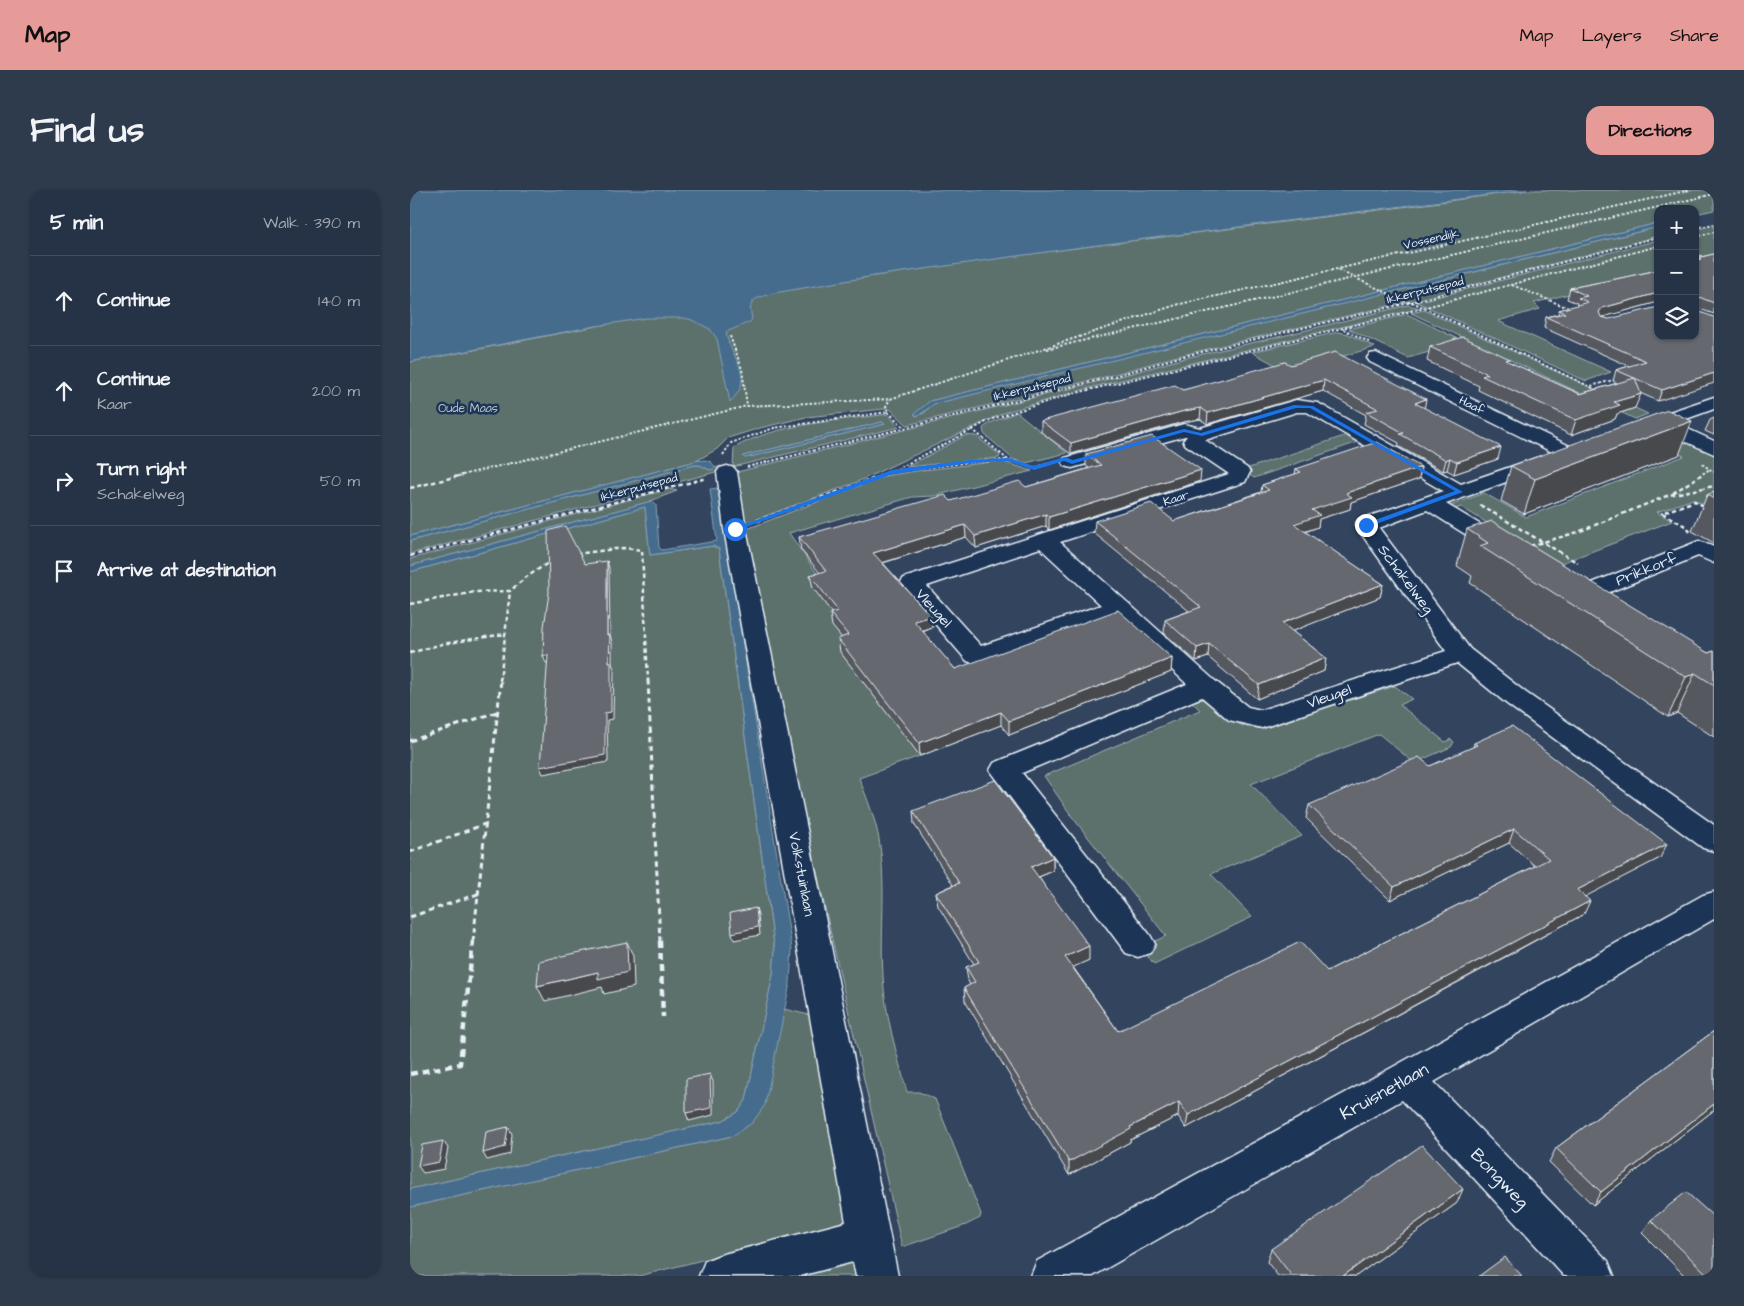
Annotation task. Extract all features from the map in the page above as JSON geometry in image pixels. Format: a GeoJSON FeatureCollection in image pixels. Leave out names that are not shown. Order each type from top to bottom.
{"type":"FeatureCollection","features":[{"type":"Feature","properties":{"kind":"street","name":"Haaf"},"geometry":{"type":"LineString","coordinates":[[1376,358],[1577,450]]}},
{"type":"Feature","properties":{"kind":"street"},"geometry":{"type":"LineString","coordinates":[[1620,435],[1714,403]]}},
{"type":"Feature","properties":{"kind":"street"},"geometry":{"type":"LineString","coordinates":[[1072,462],[1184,430],[1202,434],[1296,406],[1311,407],[1460,492]]}},
{"type":"Feature","properties":{"kind":"street"},"geometry":{"type":"LineString","coordinates":[[1658,422],[1714,448]]}},
{"type":"Feature","properties":{"kind":"street","name":"Kaar"},"geometry":{"type":"LineString","coordinates":[[1044,540],[1238,478],[1240,472],[1192,441],[1202,434]]}},
{"type":"Feature","properties":{"kind":"street","name":"Schakelweg"},"geometry":{"type":"LineString","coordinates":[[1577,450],[1366,525],[1461,654],[1516,698],[1714,840]]}},
{"type":"Feature","properties":{"kind":"street","name":"Volkstuinlaan"},"geometry":{"type":"LineString","coordinates":[[727,472],[735,529],[877,1276]]}},
{"type":"Feature","properties":{"kind":"street"},"geometry":{"type":"LineString","coordinates":[[1430,503],[1517,557]]}},
{"type":"Feature","properties":{"kind":"street","name":"Vleugel"},"geometry":{"type":"LineString","coordinates":[[1118,607],[976,656],[912,583],[1044,540],[1118,607],[1205,686],[1239,714],[1262,719],[1461,654]]}},
{"type":"Feature","properties":{"kind":"street","name":"Prikkorf"},"geometry":{"type":"LineString","coordinates":[[1600,612],[1569,592],[1707,552]]}},
{"type":"Feature","properties":{"kind":"street"},"geometry":{"type":"LineString","coordinates":[[1138,944],[1004,770],[1205,686]]}},
{"type":"Feature","properties":{"kind":"street","name":"Kruisnetlaan"},"geometry":{"type":"LineString","coordinates":[[1052,1276],[1406,1079],[1714,904]]}},
{"type":"Feature","properties":{"kind":"street","name":"Bongweg"},"geometry":{"type":"LineString","coordinates":[[1406,1079],[1593,1276]]}},
{"type":"Feature","properties":{"kind":"street"},"geometry":{"type":"LineString","coordinates":[[720,1276],[869,1237]]}},
{"type":"Feature","properties":{"kind":"path","name":"Vossendijk"},"geometry":{"type":"LineString","coordinates":[[1024,355],[1176,305],[1690,190]]}},
{"type":"Feature","properties":{"kind":"path"},"geometry":{"type":"LineString","coordinates":[[410,488],[747,406],[890,400],[1024,355],[1714,194]]}},
{"type":"Feature","properties":{"kind":"path"},"geometry":{"type":"LineString","coordinates":[[1699,227],[1714,224]]}},
{"type":"Feature","properties":{"kind":"path"},"geometry":{"type":"LineString","coordinates":[[1699,235],[1714,232]]}},
{"type":"Feature","properties":{"kind":"path","name":"Ikkerputsepad"},"geometry":{"type":"LineString","coordinates":[[410,556],[727,472],[1115,376],[1176,358],[1412,302],[1652,239]]}},
{"type":"Feature","properties":{"kind":"path"},"geometry":{"type":"LineString","coordinates":[[735,529],[892,472],[972,429],[1008,413],[1091,388],[1342,329],[1654,247]]}},
{"type":"Feature","properties":{"kind":"path"},"geometry":{"type":"LineString","coordinates":[[1699,255],[1714,260]]}},
{"type":"Feature","properties":{"kind":"path"},"geometry":{"type":"LineString","coordinates":[[1337,270],[1412,302],[1607,394]]}},
{"type":"Feature","properties":{"kind":"path"},"geometry":{"type":"LineString","coordinates":[[1511,284],[1571,309]]}},
{"type":"Feature","properties":{"kind":"path"},"geometry":{"type":"LineString","coordinates":[[1342,329],[1379,348],[1376,358]]}},
{"type":"Feature","properties":{"kind":"path"},"geometry":{"type":"LineString","coordinates":[[730,336],[742,369],[747,406]]}},
{"type":"Feature","properties":{"kind":"path"},"geometry":{"type":"LineString","coordinates":[[1591,387],[1619,378]]}},
{"type":"Feature","properties":{"kind":"path"},"geometry":{"type":"LineString","coordinates":[[890,400],[886,406],[888,412],[904,428]]}},
{"type":"Feature","properties":{"kind":"path"},"geometry":{"type":"LineString","coordinates":[[727,472],[722,456],[730,443],[774,428],[888,412]]}},
{"type":"Feature","properties":{"kind":"path"},"geometry":{"type":"LineString","coordinates":[[972,429],[1008,460]]}},
{"type":"Feature","properties":{"kind":"path"},"geometry":{"type":"LineString","coordinates":[[892,472],[970,462],[1008,460],[1034,468],[1065,459],[1072,462]]}},
{"type":"Feature","properties":{"kind":"path"},"geometry":{"type":"LineString","coordinates":[[1517,557],[1543,542],[1578,532],[1669,495],[1710,469]]}},
{"type":"Feature","properties":{"kind":"path"},"geometry":{"type":"LineString","coordinates":[[1669,495],[1714,486]]}},
{"type":"Feature","properties":{"kind":"path"},"geometry":{"type":"LineString","coordinates":[[1707,552],[1687,527],[1662,513],[1694,501],[1708,508]]}},
{"type":"Feature","properties":{"kind":"path"},"geometry":{"type":"LineString","coordinates":[[1480,505],[1578,563]]}},
{"type":"Feature","properties":{"kind":"path"},"geometry":{"type":"LineString","coordinates":[[573,555],[623,548],[642,550],[663,1017]]}},
{"type":"Feature","properties":{"kind":"path"},"geometry":{"type":"LineString","coordinates":[[410,604],[474,592],[510,591],[550,561],[558,559]]}},
{"type":"Feature","properties":{"kind":"path"},"geometry":{"type":"LineString","coordinates":[[410,1074],[460,1064],[510,591]]}},
{"type":"Feature","properties":{"kind":"path"},"geometry":{"type":"LineString","coordinates":[[410,653],[442,644],[505,634]]}},
{"type":"Feature","properties":{"kind":"path"},"geometry":{"type":"LineString","coordinates":[[410,740],[497,712]]}},
{"type":"Feature","properties":{"kind":"path"},"geometry":{"type":"LineString","coordinates":[[410,852],[485,824]]}},
{"type":"Feature","properties":{"kind":"path"},"geometry":{"type":"LineString","coordinates":[[410,917],[478,894]]}},
{"type":"Feature","properties":{"kind":"green space","name":"Oude Maas"},"geometry":{"type":"Polygon","coordinates":[[[1528,190],[1714,190],[1714,210],[1699,213],[1699,205],[1654,205],[1654,224],[930,401],[915,414],[916,416],[924,413],[933,404],[1387,293],[1406,302],[1174,357],[1105,377],[907,425],[890,409],[806,417],[728,438],[717,449],[696,461],[410,536],[410,362],[816,285],[1038,253],[1528,190]]]}},
{"type":"Feature","properties":{"kind":"green space"},"geometry":{"type":"Polygon","coordinates":[[[1714,225],[1714,256],[1699,260],[1699,250],[1699,229],[1714,225]]]}},
{"type":"Feature","properties":{"kind":"green space"},"geometry":{"type":"Polygon","coordinates":[[[1654,228],[1654,237],[1408,302],[1389,293],[1654,228]]]}},
{"type":"Feature","properties":{"kind":"green space"},"geometry":{"type":"Polygon","coordinates":[[[1654,241],[1654,272],[1534,303],[1540,309],[1498,321],[1611,372],[1586,381],[1417,302],[1654,241]]]}},
{"type":"Feature","properties":{"kind":"green space"},"geometry":{"type":"Polygon","coordinates":[[[1408,305],[1420,308],[1089,388],[1006,412],[857,482],[741,525],[737,472],[1185,358],[1408,305]]]}},
{"type":"Feature","properties":{"kind":"green space"},"geometry":{"type":"Polygon","coordinates":[[[1424,310],[1648,414],[1635,419],[1411,313],[1424,310]]]}},
{"type":"Feature","properties":{"kind":"green space"},"geometry":{"type":"Polygon","coordinates":[[[1407,314],[1464,342],[1408,358],[1349,329],[1407,314]]]}},
{"type":"Feature","properties":{"kind":"green space"},"geometry":{"type":"Polygon","coordinates":[[[1338,332],[1348,334],[1375,347],[1288,372],[1252,352],[1338,332]]]}},
{"type":"Feature","properties":{"kind":"green space"},"geometry":{"type":"Polygon","coordinates":[[[1017,412],[1067,453],[1026,463],[1014,460],[984,434],[983,428],[990,423],[1017,412]]]}},
{"type":"Feature","properties":{"kind":"green space"},"geometry":{"type":"Polygon","coordinates":[[[888,414],[899,427],[733,467],[734,448],[769,433],[809,424],[888,414]],[[882,422],[743,456],[745,458],[885,424],[882,422]]]}},
{"type":"Feature","properties":{"kind":"green space"},"geometry":{"type":"Polygon","coordinates":[[[966,435],[976,436],[1000,455],[999,458],[907,467],[966,435]]]}},
{"type":"Feature","properties":{"kind":"green space"},"geometry":{"type":"Polygon","coordinates":[[[1347,435],[1358,442],[1254,478],[1243,470],[1347,435]]]}},
{"type":"Feature","properties":{"kind":"green space"},"geometry":{"type":"Polygon","coordinates":[[[1677,437],[1714,454],[1714,510],[1693,499],[1657,512],[1672,521],[1556,565],[1461,507],[1450,511],[1450,506],[1484,493],[1526,517],[1684,456],[1658,443],[1677,437]]]}},
{"type":"Feature","properties":{"kind":"green space"},"geometry":{"type":"Polygon","coordinates":[[[1001,461],[1032,471],[934,496],[912,497],[789,533],[823,582],[928,753],[859,778],[879,839],[883,873],[882,959],[884,991],[892,1035],[907,1092],[919,1092],[935,1099],[981,1214],[980,1218],[966,1225],[902,1247],[783,723],[747,529],[884,476],[1001,461]]]}},
{"type":"Feature","properties":{"kind":"green space"},"geometry":{"type":"Polygon","coordinates":[[[694,465],[700,465],[710,470],[721,466],[723,470],[410,554],[410,541],[694,465]]]}},
{"type":"Feature","properties":{"kind":"green space"},"geometry":{"type":"Polygon","coordinates":[[[669,489],[677,491],[648,502],[410,566],[410,559],[669,489]]]}},
{"type":"Feature","properties":{"kind":"green space"},"geometry":{"type":"Polygon","coordinates":[[[645,507],[650,555],[713,546],[719,549],[775,951],[773,975],[746,1100],[738,1112],[722,1121],[410,1189],[410,572],[645,507]]]}},
{"type":"Feature","properties":{"kind":"green space"},"geometry":{"type":"Polygon","coordinates":[[[1395,686],[1412,699],[1400,705],[1445,742],[1451,739],[1454,742],[1451,747],[1414,763],[1379,734],[1251,784],[1302,836],[1211,874],[1252,917],[1154,964],[1140,948],[1166,936],[1073,818],[1044,776],[1200,710],[1191,701],[1209,700],[1223,709],[1236,722],[1249,727],[1259,728],[1395,686]]]}},
{"type":"Feature","properties":{"kind":"green space"},"geometry":{"type":"Polygon","coordinates":[[[784,1009],[821,1018],[861,1215],[840,1225],[639,1276],[410,1276],[410,1207],[732,1136],[779,1032],[784,1009]]]}},
{"type":"Feature","properties":{"kind":"green space"},"geometry":{"type":"Polygon","coordinates":[[[857,1253],[877,1276],[773,1276],[857,1253]]]}},
{"type":"Feature","properties":{"kind":"water"},"geometry":{"type":"Polygon","coordinates":[[[1528,190],[1075,248],[874,276],[774,293],[754,300],[751,306],[752,319],[750,322],[726,332],[742,375],[742,383],[738,392],[730,402],[717,339],[710,329],[684,318],[646,318],[410,362],[410,191],[1528,190]]]}},
{"type":"Feature","properties":{"kind":"water"},"geometry":{"type":"Polygon","coordinates":[[[1654,224],[1654,228],[934,404],[918,416],[914,414],[930,401],[1654,224]]]}},
{"type":"Feature","properties":{"kind":"water"},"geometry":{"type":"Polygon","coordinates":[[[882,422],[885,424],[745,458],[743,456],[882,422]]]}},
{"type":"Feature","properties":{"kind":"water"},"geometry":{"type":"Polygon","coordinates":[[[705,460],[711,462],[716,468],[710,470],[700,465],[694,465],[410,541],[410,536],[705,460]]]}},
{"type":"Feature","properties":{"kind":"water"},"geometry":{"type":"Polygon","coordinates":[[[718,488],[792,949],[790,983],[765,1105],[752,1123],[732,1136],[410,1207],[410,1189],[722,1121],[738,1112],[746,1100],[773,975],[775,951],[719,549],[713,546],[650,555],[645,507],[410,572],[410,566],[652,501],[656,505],[659,548],[662,550],[717,541],[710,489],[718,488]]]}},
{"type":"Feature","properties":{"kind":"building"},"geometry":{"type":"Polygon","coordinates":[[[1714,254],[1714,303],[1699,297],[1699,260],[1701,259],[1699,258],[1714,254]]]}},
{"type":"Feature","properties":{"kind":"building"},"geometry":{"type":"Polygon","coordinates":[[[1654,271],[1654,294],[1602,308],[1599,312],[1601,317],[1609,319],[1654,308],[1654,340],[1699,340],[1699,312],[1714,317],[1714,373],[1662,390],[1616,370],[1646,361],[1546,317],[1565,313],[1559,310],[1588,302],[1578,298],[1587,296],[1570,288],[1654,271]]]}},
{"type":"Feature","properties":{"kind":"building"},"geometry":{"type":"Polygon","coordinates":[[[1463,337],[1510,359],[1505,360],[1580,394],[1635,378],[1641,394],[1614,402],[1620,405],[1576,420],[1482,376],[1488,374],[1430,347],[1463,337]]]}},
{"type":"Feature","properties":{"kind":"building"},"geometry":{"type":"Polygon","coordinates":[[[1335,352],[1426,399],[1415,403],[1501,447],[1457,462],[1450,458],[1446,460],[1400,434],[1404,433],[1366,412],[1378,409],[1324,380],[1208,413],[1201,408],[1184,411],[1071,443],[1041,421],[1175,385],[1183,390],[1285,362],[1291,365],[1335,352]]]}},
{"type":"Feature","properties":{"kind":"building"},"geometry":{"type":"Polygon","coordinates":[[[1668,410],[1692,421],[1535,479],[1511,466],[1668,410]]]}},
{"type":"Feature","properties":{"kind":"building"},"geometry":{"type":"Polygon","coordinates":[[[1152,436],[1201,470],[1049,517],[1046,514],[975,536],[965,525],[873,553],[931,616],[914,621],[955,669],[1118,610],[1172,658],[1009,721],[1001,712],[919,743],[838,639],[848,635],[830,613],[838,611],[810,575],[826,571],[799,537],[945,495],[951,501],[1019,481],[1026,487],[1101,465],[1086,454],[1152,436]]]}},
{"type":"Feature","properties":{"kind":"building"},"geometry":{"type":"Polygon","coordinates":[[[1377,442],[1421,467],[1346,493],[1352,497],[1312,510],[1320,515],[1294,524],[1383,584],[1282,623],[1326,658],[1259,685],[1209,644],[1197,648],[1165,620],[1201,607],[1095,521],[1151,503],[1174,521],[1269,490],[1262,485],[1301,472],[1296,469],[1377,442]]]}},
{"type":"Feature","properties":{"kind":"building"},"geometry":{"type":"Polygon","coordinates":[[[1714,492],[1714,499],[1707,495],[1714,492]]]}},
{"type":"Feature","properties":{"kind":"building"},"geometry":{"type":"Polygon","coordinates":[[[1492,521],[1708,653],[1714,651],[1714,685],[1695,673],[1686,677],[1480,546],[1488,543],[1467,529],[1492,521]]]}},
{"type":"Feature","properties":{"kind":"building"},"geometry":{"type":"Polygon","coordinates":[[[565,526],[585,564],[607,561],[607,635],[610,635],[611,712],[605,713],[605,755],[540,767],[548,655],[543,656],[544,627],[549,593],[548,531],[565,526]]]}},
{"type":"Feature","properties":{"kind":"building"},"geometry":{"type":"Polygon","coordinates":[[[1512,726],[1667,844],[1577,890],[1590,901],[1188,1115],[1179,1102],[1130,1127],[1131,1129],[1069,1162],[964,988],[975,982],[966,967],[979,962],[936,893],[959,883],[913,811],[995,780],[1053,857],[1031,867],[1089,946],[1065,957],[1118,1031],[1300,942],[1327,971],[1549,859],[1514,829],[1394,887],[1309,805],[1419,757],[1430,766],[1477,745],[1474,743],[1512,726]]]}},
{"type":"Feature","properties":{"kind":"building"},"geometry":{"type":"Polygon","coordinates":[[[756,908],[758,927],[732,933],[730,913],[756,908]]]}},
{"type":"Feature","properties":{"kind":"building"},"geometry":{"type":"Polygon","coordinates":[[[627,942],[628,972],[598,979],[598,972],[537,986],[539,961],[627,942]]]}},
{"type":"Feature","properties":{"kind":"building"},"geometry":{"type":"Polygon","coordinates":[[[1714,1031],[1714,1104],[1601,1192],[1556,1148],[1714,1031]]]}},
{"type":"Feature","properties":{"kind":"building"},"geometry":{"type":"Polygon","coordinates":[[[710,1074],[711,1108],[686,1113],[686,1079],[710,1074]]]}},
{"type":"Feature","properties":{"kind":"building"},"geometry":{"type":"Polygon","coordinates":[[[508,1127],[505,1147],[483,1153],[486,1132],[508,1127]]]}},
{"type":"Feature","properties":{"kind":"building"},"geometry":{"type":"Polygon","coordinates":[[[443,1141],[439,1162],[418,1166],[422,1145],[443,1141]]]}},
{"type":"Feature","properties":{"kind":"building"},"geometry":{"type":"Polygon","coordinates":[[[1422,1145],[1463,1189],[1343,1276],[1292,1276],[1271,1249],[1422,1145]]]}},
{"type":"Feature","properties":{"kind":"building"},"geometry":{"type":"Polygon","coordinates":[[[1686,1192],[1714,1217],[1714,1276],[1709,1276],[1651,1220],[1686,1192]]]}},
{"type":"Feature","properties":{"kind":"building"},"geometry":{"type":"Polygon","coordinates":[[[1505,1257],[1522,1276],[1479,1276],[1505,1257]]]}},
{"type":"Feature","properties":{"kind":"route"},"geometry":{"type":"LineString","coordinates":[[735,529],[892,472],[970,462],[1008,460],[1034,468],[1065,459],[1072,462],[1184,430],[1202,434],[1296,406],[1311,407],[1460,492],[1366,525]]}}]}
